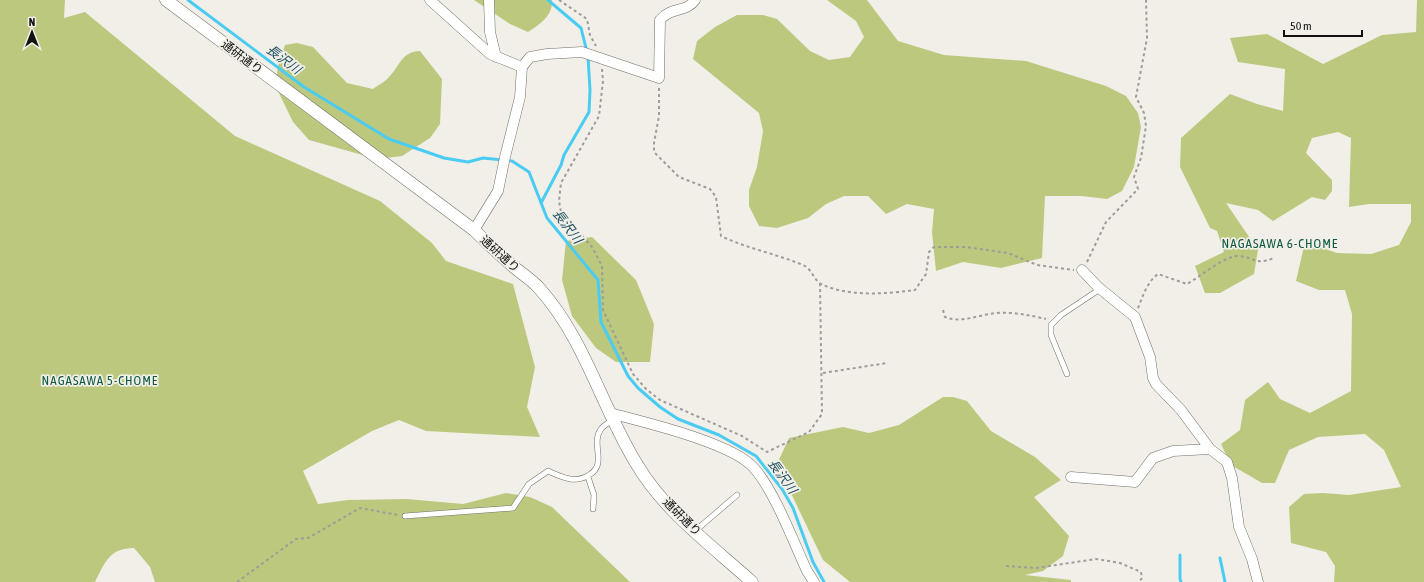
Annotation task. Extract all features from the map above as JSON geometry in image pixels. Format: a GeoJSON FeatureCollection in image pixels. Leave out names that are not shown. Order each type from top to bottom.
{"type":"FeatureCollection","features":[{"type":"Feature","properties":{"kind":"street","name":"通研通り"},"geometry":{"type":"LineString","coordinates":[[166,0],[474,230],[495,251],[539,288],[568,328],[586,360],[636,464],[660,496],[695,531],[752,582]]}},
{"type":"Feature","properties":{"kind":"street"},"geometry":{"type":"LineString","coordinates":[[430,0],[490,54],[522,67]]}},
{"type":"Feature","properties":{"kind":"street"},"geometry":{"type":"LineString","coordinates":[[489,0],[490,32],[496,56]]}},
{"type":"Feature","properties":{"kind":"street"},"geometry":{"type":"LineString","coordinates":[[474,230],[498,191],[520,97],[522,67],[530,57],[547,54],[582,52],[602,58],[634,71],[659,78],[660,20],[666,13],[685,8],[695,0]]}},
{"type":"Feature","properties":{"kind":"street"},"geometry":{"type":"LineString","coordinates":[[1082,270],[1100,289],[1135,317],[1150,358],[1153,378],[1156,384],[1181,410],[1210,448],[1227,462],[1232,478],[1239,527],[1252,560],[1258,582]]}},
{"type":"Feature","properties":{"kind":"street"},"geometry":{"type":"LineString","coordinates":[[612,416],[708,442],[740,456],[753,467],[769,491],[807,571],[814,582]]}},
{"type":"Feature","properties":{"kind":"street"},"geometry":{"type":"LineString","coordinates":[[1071,477],[1135,482],[1153,458],[1173,451],[1210,448]]}},
{"type":"Feature","properties":{"kind":"lane"},"geometry":{"type":"LineString","coordinates":[[1067,374],[1051,335],[1050,325],[1061,315],[1100,289]]}},
{"type":"Feature","properties":{"kind":"lane"},"geometry":{"type":"LineString","coordinates":[[405,516],[513,508],[529,484],[548,471],[570,480],[584,479],[593,473],[599,465],[598,436],[601,429],[612,416]]}},
{"type":"Feature","properties":{"kind":"lane"},"geometry":{"type":"LineString","coordinates":[[588,477],[594,495],[593,509]]}},
{"type":"Feature","properties":{"kind":"lane"},"geometry":{"type":"LineString","coordinates":[[695,531],[737,495]]}},
{"type":"Feature","properties":{"kind":"path"},"geometry":{"type":"LineString","coordinates":[[559,0],[587,19],[590,35],[602,58],[603,81],[599,116],[561,183],[559,201],[561,212],[592,247],[602,266],[603,310],[633,374],[660,400],[742,436],[767,452],[809,432],[822,414],[823,373],[820,283]]}},
{"type":"Feature","properties":{"kind":"path"},"geometry":{"type":"LineString","coordinates":[[659,78],[659,116],[654,143],[654,152],[679,177],[710,189],[716,197],[721,236],[735,243],[806,267],[820,283],[848,292],[899,292],[915,290],[926,274],[929,252],[934,247],[966,246],[1008,253],[1037,265],[1058,269],[1082,270],[1106,222],[1138,189],[1134,177],[1141,158],[1146,126],[1144,113],[1136,97],[1147,38],[1146,0]]}},
{"type":"Feature","properties":{"kind":"path"},"geometry":{"type":"LineString","coordinates":[[1135,317],[1147,287],[1152,278],[1158,274],[1187,284],[1228,258],[1239,256],[1253,261],[1264,262],[1274,258]]}},
{"type":"Feature","properties":{"kind":"path"},"geometry":{"type":"LineString","coordinates":[[943,310],[946,317],[953,320],[996,313],[1017,313],[1055,321]]}},
{"type":"Feature","properties":{"kind":"path"},"geometry":{"type":"LineString","coordinates":[[823,373],[887,363]]}},
{"type":"Feature","properties":{"kind":"path"},"geometry":{"type":"LineString","coordinates":[[237,582],[296,539],[308,538],[360,508],[405,516]]}},
{"type":"Feature","properties":{"kind":"path"},"geometry":{"type":"LineString","coordinates":[[1006,566],[1036,568],[1096,559],[1120,563],[1141,572],[1142,578],[1139,582]]}},
{"type":"Feature","properties":{"kind":"green space"},"geometry":{"type":"Polygon","coordinates":[[[0,0],[65,0],[64,18],[85,12],[235,136],[380,201],[432,243],[446,261],[513,284],[535,367],[527,407],[540,437],[426,431],[399,420],[372,431],[303,471],[318,504],[348,500],[407,499],[463,504],[506,493],[530,497],[552,507],[630,582],[155,582],[150,567],[134,548],[119,550],[114,553],[105,562],[95,582],[0,582],[0,0]]]}},
{"type":"Feature","properties":{"kind":"green space"},"geometry":{"type":"Polygon","coordinates":[[[474,0],[552,0],[552,6],[545,19],[528,32],[510,24],[474,0]]]}},
{"type":"Feature","properties":{"kind":"green space"},"geometry":{"type":"Polygon","coordinates":[[[827,0],[867,0],[898,41],[944,55],[1026,61],[1106,86],[1126,96],[1138,113],[1141,127],[1134,167],[1122,191],[1107,199],[1082,196],[1045,196],[1042,258],[1001,268],[963,262],[936,271],[932,232],[934,209],[907,204],[886,214],[868,196],[844,196],[826,204],[808,218],[777,228],[759,226],[749,206],[749,190],[757,167],[763,131],[759,113],[693,59],[697,41],[715,27],[737,15],[763,15],[777,19],[810,51],[829,60],[850,57],[864,37],[856,21],[827,0]]]}},
{"type":"Feature","properties":{"kind":"green space"},"geometry":{"type":"Polygon","coordinates":[[[1417,0],[1424,0],[1424,582],[1334,582],[1335,566],[1326,552],[1291,543],[1289,507],[1304,494],[1323,493],[1349,495],[1401,487],[1384,450],[1365,434],[1318,437],[1289,450],[1275,483],[1262,483],[1231,465],[1221,444],[1240,430],[1245,400],[1268,382],[1280,399],[1310,413],[1351,391],[1352,314],[1345,290],[1319,290],[1296,281],[1305,242],[1337,253],[1371,254],[1399,245],[1411,222],[1411,204],[1369,204],[1349,207],[1351,138],[1338,132],[1312,138],[1306,153],[1332,180],[1332,191],[1325,200],[1312,197],[1273,221],[1258,210],[1226,203],[1258,250],[1254,274],[1220,293],[1205,293],[1195,266],[1224,252],[1217,231],[1210,228],[1180,167],[1181,138],[1230,94],[1257,104],[1283,111],[1285,69],[1238,62],[1230,38],[1267,34],[1323,64],[1382,35],[1416,32],[1417,0]]]}},
{"type":"Feature","properties":{"kind":"green space"},"geometry":{"type":"Polygon","coordinates":[[[297,43],[313,47],[347,83],[373,89],[387,79],[405,57],[414,52],[420,51],[442,79],[440,124],[430,138],[402,156],[377,159],[309,140],[293,122],[275,85],[279,61],[285,45],[297,43]]]}},
{"type":"Feature","properties":{"kind":"green space"},"geometry":{"type":"Polygon","coordinates":[[[592,237],[636,280],[654,324],[650,362],[616,362],[596,348],[572,316],[562,280],[566,241],[592,237]]]}},
{"type":"Feature","properties":{"kind":"green space"},"geometry":{"type":"Polygon","coordinates":[[[943,397],[953,397],[967,401],[991,431],[1035,457],[1061,480],[1034,497],[1069,536],[1063,556],[1043,571],[1025,575],[1071,580],[1071,582],[850,582],[823,560],[777,464],[789,438],[843,427],[869,433],[899,425],[943,397]]]}},
{"type":"Feature","properties":{"kind":"waterway","name":"長沢川"},"geometry":{"type":"LineString","coordinates":[[188,0],[304,87],[389,139],[444,158],[468,162],[483,158],[512,161],[529,172],[547,218],[598,280],[601,322],[628,376],[638,388],[660,407],[678,419],[719,435],[756,456],[782,489],[793,508],[813,562],[824,582]]}},
{"type":"Feature","properties":{"kind":"waterway"},"geometry":{"type":"LineString","coordinates":[[548,0],[581,28],[587,52]]}},
{"type":"Feature","properties":{"kind":"waterway"},"geometry":{"type":"LineString","coordinates":[[541,203],[561,165],[564,155],[589,112],[590,90],[588,57]]}},
{"type":"Feature","properties":{"kind":"waterway"},"geometry":{"type":"LineString","coordinates":[[1180,555],[1181,582]]}},
{"type":"Feature","properties":{"kind":"waterway"},"geometry":{"type":"LineString","coordinates":[[1220,558],[1225,582]]}},
{"type":"Feature","properties":{"kind":"district","name":"NAGASAWA 6-CHOME"},"geometry":{"type":"Point","coordinates":[1280,243]}},
{"type":"Feature","properties":{"kind":"district","name":"NAGASAWA 5-CHOME"},"geometry":{"type":"Point","coordinates":[100,380]}}]}
